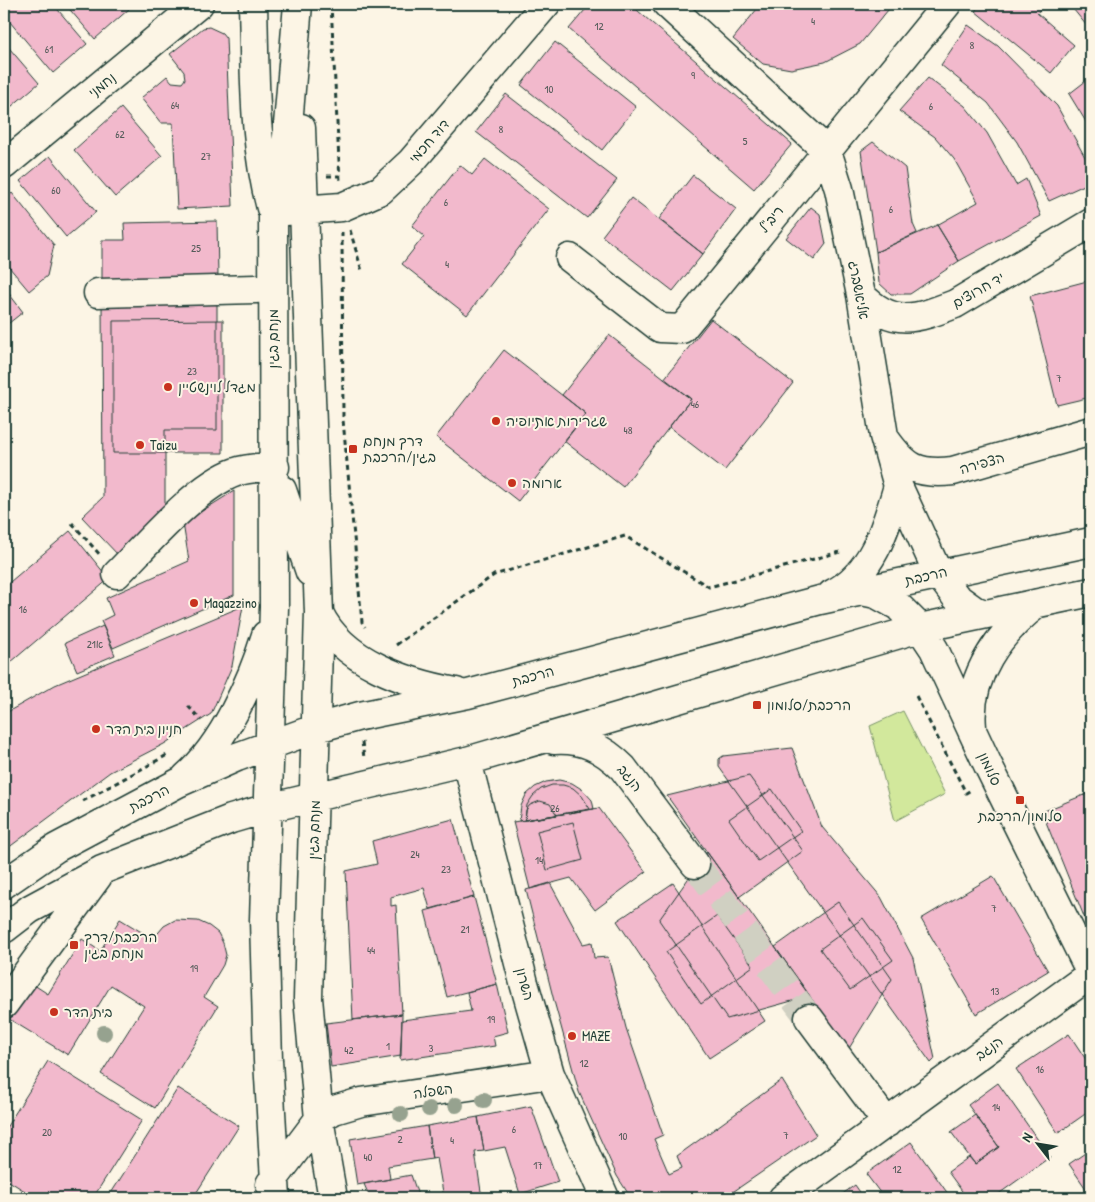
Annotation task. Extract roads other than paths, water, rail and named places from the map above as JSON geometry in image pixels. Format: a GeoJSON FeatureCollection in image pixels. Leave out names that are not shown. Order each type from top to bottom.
{"type":"FeatureCollection","features":[{"type":"Feature","properties":{"kind":"street","name":"נחמני"},"geometry":{"type":"LineString","coordinates":[[4,165],[199,4]]}},
{"type":"Feature","properties":{"kind":"street","name":"מנחם בגין"},"geometry":{"type":"LineString","coordinates":[[253,4],[258,142],[263,176],[272,212]]}},
{"type":"Feature","properties":{"kind":"street","name":"דוד חכמי"},"geometry":{"type":"LineString","coordinates":[[272,212],[304,210],[345,216],[396,178],[546,4]]}},
{"type":"Feature","properties":{"kind":"street","name":"אליאשברג"},"geometry":{"type":"LineString","coordinates":[[667,4],[827,151],[839,189],[861,295],[884,436],[898,486],[938,573],[956,597],[974,610],[985,614]]}},
{"type":"Feature","properties":{"kind":"street","name":"ריב\"ל"},"geometry":{"type":"LineString","coordinates":[[570,258],[660,328],[682,329],[947,4]]}},
{"type":"Feature","properties":{"kind":"street","name":"מנחם בגין"},"geometry":{"type":"LineString","coordinates":[[271,1192],[264,920],[274,607],[275,467],[272,212],[286,149],[297,10]]}},
{"type":"Feature","properties":{"kind":"street"},"geometry":{"type":"LineString","coordinates":[[297,10],[319,613],[326,627],[341,644],[378,666],[421,684],[468,694]]}},
{"type":"Feature","properties":{"kind":"street"},"geometry":{"type":"LineString","coordinates":[[272,212],[257,263],[256,290],[273,359]]}},
{"type":"Feature","properties":{"kind":"street","name":"יד חרוצים"},"geometry":{"type":"LineString","coordinates":[[861,295],[879,312],[895,318],[910,319],[932,313],[955,304],[1091,223]]}},
{"type":"Feature","properties":{"kind":"street"},"geometry":{"type":"LineString","coordinates":[[98,293],[256,290]]}},
{"type":"Feature","properties":{"kind":"street","name":"הצפירה"},"geometry":{"type":"LineString","coordinates":[[884,436],[906,463],[920,471],[933,473],[953,471],[1091,431]]}},
{"type":"Feature","properties":{"kind":"street","name":"מנחם בגין"},"geometry":{"type":"LineString","coordinates":[[275,467],[310,573],[319,613],[308,998],[319,1120],[333,1198]]}},
{"type":"Feature","properties":{"kind":"street"},"geometry":{"type":"LineString","coordinates":[[117,574],[191,502],[220,478],[239,470],[275,467]]}},
{"type":"Feature","properties":{"kind":"street"},"geometry":{"type":"LineString","coordinates":[[820,600],[850,583],[862,570],[886,525],[898,486]]}},
{"type":"Feature","properties":{"kind":"street","name":"הרכבת"},"geometry":{"type":"LineString","coordinates":[[4,884],[56,848],[178,783],[237,757],[317,728],[360,716],[468,694],[820,600],[938,573],[1091,542]]}},
{"type":"Feature","properties":{"kind":"street","name":"סלומון"},"geometry":{"type":"LineString","coordinates":[[862,591],[876,594],[898,606],[920,628],[934,649],[1091,974]]}},
{"type":"Feature","properties":{"kind":"street"},"geometry":{"type":"LineString","coordinates":[[4,929],[30,909],[102,870],[180,838],[268,808],[467,761],[920,628],[1091,592]]}},
{"type":"Feature","properties":{"kind":"street"},"geometry":{"type":"LineString","coordinates":[[972,731],[970,712],[980,674],[1012,626],[1039,603]]}},
{"type":"Feature","properties":{"kind":"street"},"geometry":{"type":"LineString","coordinates":[[178,783],[199,763],[232,716],[254,668],[274,607]]}},
{"type":"Feature","properties":{"kind":"street","name":"הנגב"},"geometry":{"type":"LineString","coordinates":[[535,741],[578,741],[610,754],[623,768],[695,864]]}},
{"type":"Feature","properties":{"kind":"street","name":"השרון"},"geometry":{"type":"LineString","coordinates":[[467,761],[524,983],[550,1074],[598,1195]]}},
{"type":"Feature","properties":{"kind":"street"},"geometry":{"type":"LineString","coordinates":[[4,1004],[102,870]]}},
{"type":"Feature","properties":{"kind":"street","name":"הנגב"},"geometry":{"type":"LineString","coordinates":[[783,1198],[1091,974]]}},
{"type":"Feature","properties":{"kind":"street"},"geometry":{"type":"LineString","coordinates":[[809,1018],[887,1123]]}},
{"type":"Feature","properties":{"kind":"street","name":"השפלה"},"geometry":{"type":"LineString","coordinates":[[319,1120],[334,1110],[360,1102],[550,1074]]}},
{"type":"Feature","properties":{"kind":"street"},"geometry":{"type":"LineString","coordinates":[[271,1192],[319,1120]]}},
{"type":"Feature","properties":{"kind":"tunnel"},"geometry":{"type":"LineString","coordinates":[[695,864],[809,1018]]}},
{"type":"Feature","properties":{"kind":"place","name":"מגדל לוינשטיין"},"geometry":{"type":"Point","coordinates":[168,387]}},
{"type":"Feature","properties":{"kind":"place","name":"שגרירות אתיופיה"},"geometry":{"type":"Point","coordinates":[496,421]}},
{"type":"Feature","properties":{"kind":"place","name":"Taizu"},"geometry":{"type":"Point","coordinates":[140,445]}},
{"type":"Feature","properties":{"kind":"place","name":"דרך מנחם בגין/הרכבת"},"geometry":{"type":"Point","coordinates":[353,449]}},
{"type":"Feature","properties":{"kind":"place","name":"ארומה"},"geometry":{"type":"Point","coordinates":[512,483]}},
{"type":"Feature","properties":{"kind":"place","name":"Magazzino"},"geometry":{"type":"Point","coordinates":[194,603]}},
{"type":"Feature","properties":{"kind":"place","name":"הרכבת/סלומון"},"geometry":{"type":"Point","coordinates":[757,705]}},
{"type":"Feature","properties":{"kind":"place","name":"חניון בית הדר"},"geometry":{"type":"Point","coordinates":[96,729]}},
{"type":"Feature","properties":{"kind":"place","name":"סלומון/הרכבת"},"geometry":{"type":"Point","coordinates":[1020,800]}},
{"type":"Feature","properties":{"kind":"place","name":"הרכבת/דרך מנחם בגין"},"geometry":{"type":"Point","coordinates":[74,945]}},
{"type":"Feature","properties":{"kind":"place","name":"בית הדר"},"geometry":{"type":"Point","coordinates":[54,1012]}},
{"type":"Feature","properties":{"kind":"place","name":"MAZE"},"geometry":{"type":"Point","coordinates":[572,1036]}}]}
